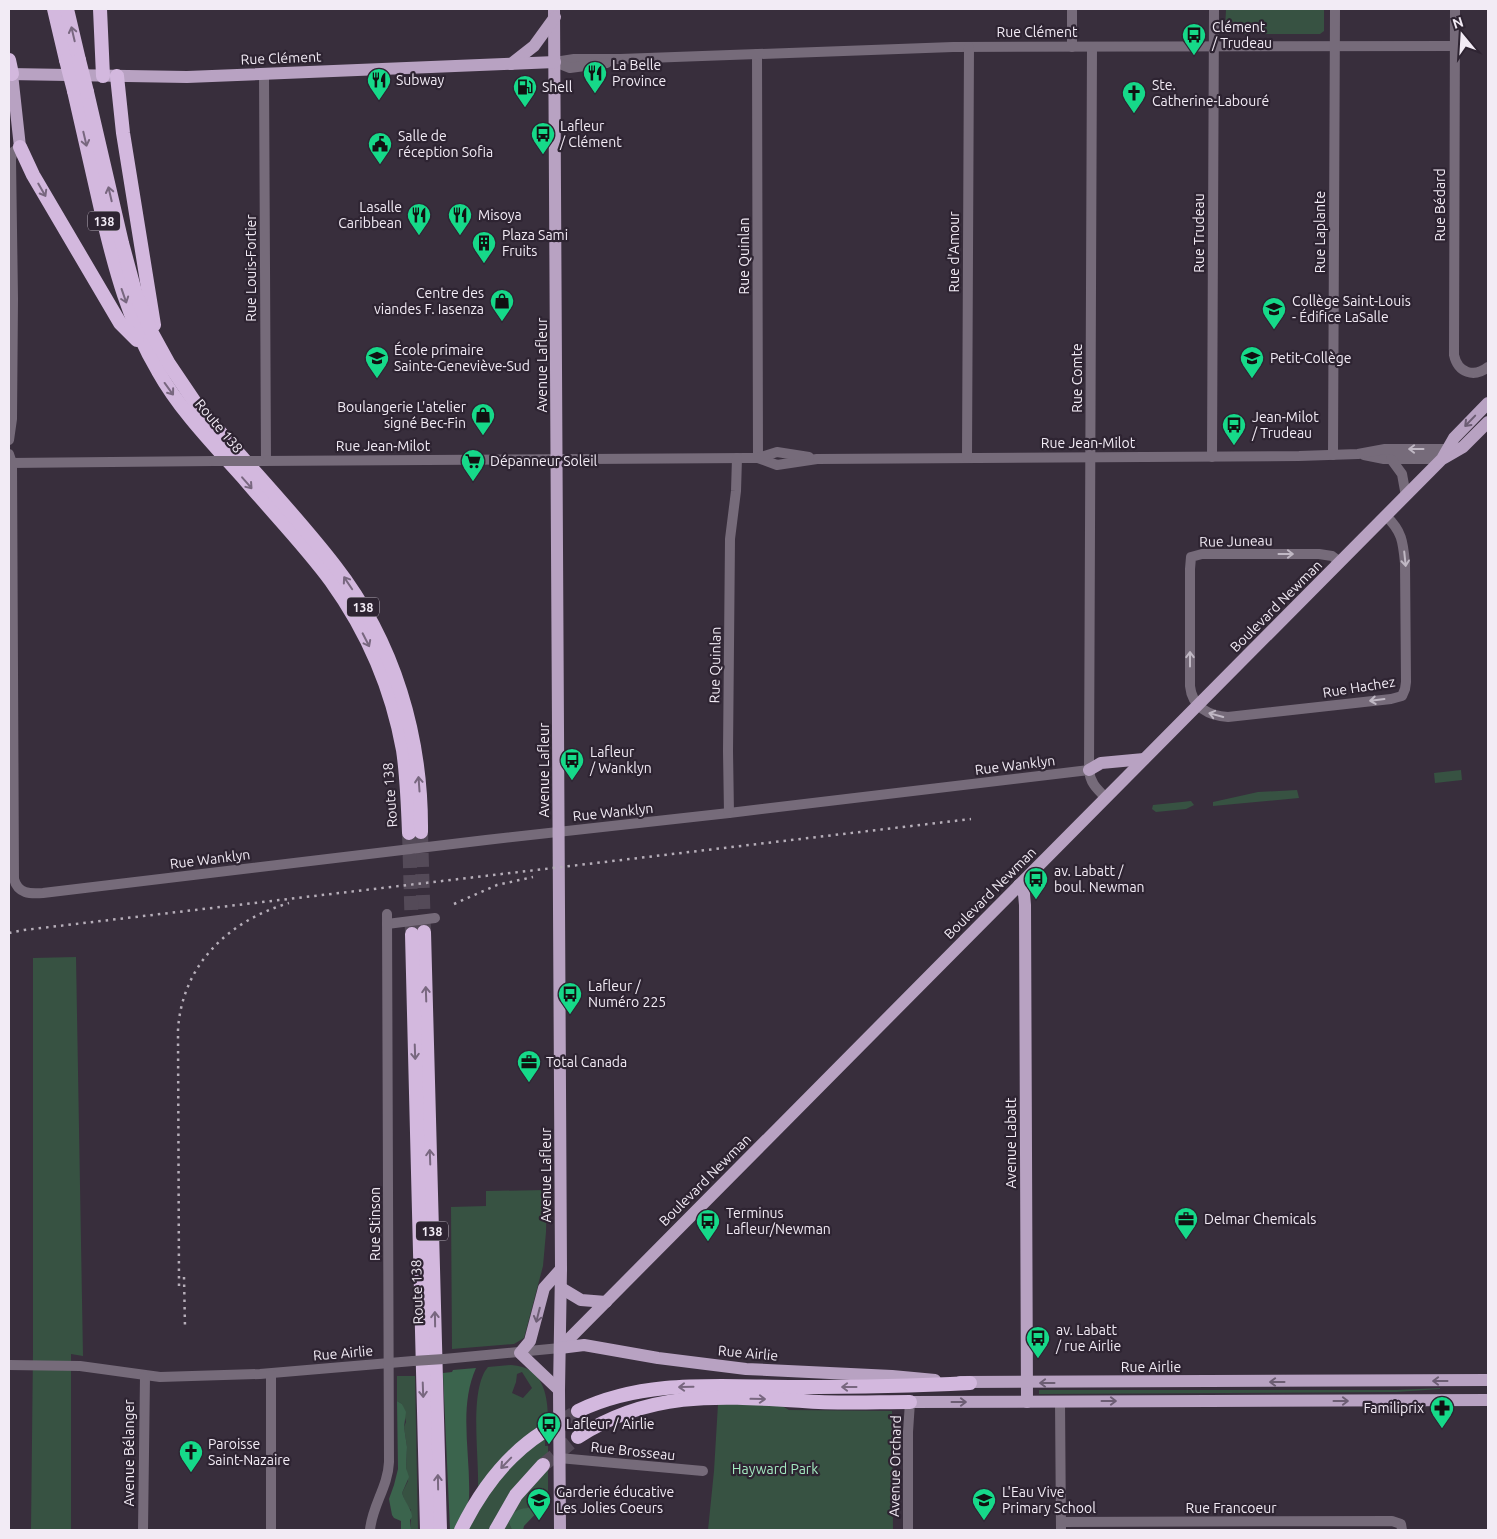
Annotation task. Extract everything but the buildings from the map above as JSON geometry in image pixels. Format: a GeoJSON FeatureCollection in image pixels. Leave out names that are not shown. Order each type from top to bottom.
{"type":"FeatureCollection","features":[{"type":"Feature","properties":{"kind":"highway","name":"Route 138"},"geometry":{"type":"LineString","coordinates":[[54,9],[73,60]]}},
{"type":"Feature","properties":{"kind":"highway","name":"Route 138"},"geometry":{"type":"LineString","coordinates":[[67,9],[73,60],[114,264],[126,304],[151,344],[196,404],[327,555],[368,614],[391,664],[409,720],[419,776],[415,833]]}},
{"type":"Feature","properties":{"kind":"highway"},"geometry":{"type":"LineString","coordinates":[[100,9],[102,76]]}},
{"type":"Feature","properties":{"kind":"highway"},"geometry":{"type":"LineString","coordinates":[[9,60],[10,74]]}},
{"type":"Feature","properties":{"kind":"highway"},"geometry":{"type":"LineString","coordinates":[[117,76],[151,344]]}},
{"type":"Feature","properties":{"kind":"highway"},"geometry":{"type":"LineString","coordinates":[[20,147],[33,175],[120,323],[151,344]]}},
{"type":"Feature","properties":{"kind":"highway","name":"Route 138"},"geometry":{"type":"LineString","coordinates":[[427,1530],[418,933],[440,1530]]}},
{"type":"Feature","properties":{"kind":"highway"},"geometry":{"type":"LineString","coordinates":[[578,1411],[620,1395],[662,1388],[897,1386],[970,1383]]}},
{"type":"Feature","properties":{"kind":"highway"},"geometry":{"type":"LineString","coordinates":[[578,1437],[601,1423],[630,1410],[675,1400],[764,1399],[804,1402],[910,1402]]}},
{"type":"Feature","properties":{"kind":"highway"},"geometry":{"type":"LineString","coordinates":[[461,1530],[475,1504],[494,1477],[517,1452],[543,1432]]}},
{"type":"Feature","properties":{"kind":"highway"},"geometry":{"type":"LineString","coordinates":[[496,1530],[516,1496],[543,1465]]}},
{"type":"Feature","properties":{"kind":"main road","name":"Avenue Lafleur"},"geometry":{"type":"LineString","coordinates":[[555,13],[561,1269],[559,1390],[560,1530]]}},
{"type":"Feature","properties":{"kind":"main road"},"geometry":{"type":"LineString","coordinates":[[511,64],[534,46],[555,13]]}},
{"type":"Feature","properties":{"kind":"main road","name":"Rue Clément"},"geometry":{"type":"LineString","coordinates":[[10,74],[169,77],[555,62]]}},
{"type":"Feature","properties":{"kind":"main road"},"geometry":{"type":"LineString","coordinates":[[10,74],[20,147]]}},
{"type":"Feature","properties":{"kind":"main road","name":"Boulevard Newman"},"geometry":{"type":"LineString","coordinates":[[560,1348],[1406,496],[1445,454],[1454,438],[1488,403]]}},
{"type":"Feature","properties":{"kind":"main road","name":"Boulevard Newman"},"geometry":{"type":"LineString","coordinates":[[1445,454],[1463,447],[1488,422]]}},
{"type":"Feature","properties":{"kind":"main road"},"geometry":{"type":"LineString","coordinates":[[1089,770],[1101,763],[1144,759]]}},
{"type":"Feature","properties":{"kind":"main road","name":"Avenue Labatt"},"geometry":{"type":"LineString","coordinates":[[1019,885],[1024,894],[1025,905],[1027,1402]]}},
{"type":"Feature","properties":{"kind":"main road"},"geometry":{"type":"LineString","coordinates":[[559,1390],[520,1353],[530,1341],[544,1288],[561,1269]]}},
{"type":"Feature","properties":{"kind":"main road"},"geometry":{"type":"LineString","coordinates":[[561,1288],[581,1300],[606,1302]]}},
{"type":"Feature","properties":{"kind":"main road","name":"Rue Airlie"},"geometry":{"type":"LineString","coordinates":[[560,1348],[589,1346],[658,1358],[746,1369],[892,1376],[970,1383],[1488,1380]]}},
{"type":"Feature","properties":{"kind":"main road"},"geometry":{"type":"LineString","coordinates":[[910,1402],[1488,1400]]}},
{"type":"Feature","properties":{"kind":"street"},"geometry":{"type":"LineString","coordinates":[[1072,9],[1072,47]]}},
{"type":"Feature","properties":{"kind":"street","name":"Rue Trudeau"},"geometry":{"type":"LineString","coordinates":[[1212,457],[1214,9]]}},
{"type":"Feature","properties":{"kind":"street","name":"Rue Laplante"},"geometry":{"type":"LineString","coordinates":[[1333,455],[1335,9]]}},
{"type":"Feature","properties":{"kind":"street","name":"Rue Bédard"},"geometry":{"type":"LineString","coordinates":[[1455,9],[1454,355],[1459,367],[1469,373],[1479,372],[1488,367]]}},
{"type":"Feature","properties":{"kind":"street","name":"Rue Comte"},"geometry":{"type":"LineString","coordinates":[[1089,770],[1092,46]]}},
{"type":"Feature","properties":{"kind":"street","name":"Rue Clément"},"geometry":{"type":"LineString","coordinates":[[555,62],[570,68],[620,60],[969,47],[1455,46]]}},
{"type":"Feature","properties":{"kind":"street","name":"Rue d'Amour"},"geometry":{"type":"LineString","coordinates":[[967,458],[969,47]]}},
{"type":"Feature","properties":{"kind":"street","name":"Rue Quinlan"},"geometry":{"type":"LineString","coordinates":[[757,54],[758,458]]}},
{"type":"Feature","properties":{"kind":"street","name":"Rue Louis-Fortier"},"geometry":{"type":"LineString","coordinates":[[263,461],[264,74]]}},
{"type":"Feature","properties":{"kind":"street"},"geometry":{"type":"LineString","coordinates":[[9,440],[12,419],[11,159],[13,152],[20,147]]}},
{"type":"Feature","properties":{"kind":"street","name":"Rue Jean-Milot"},"geometry":{"type":"LineString","coordinates":[[10,460],[214,462],[758,458],[777,452],[817,458],[1212,457],[1358,454],[1384,449],[1445,454]]}},
{"type":"Feature","properties":{"kind":"street","name":"Rue Jean-Milot"},"geometry":{"type":"LineString","coordinates":[[1358,454],[1391,459],[1445,454]]}},
{"type":"Feature","properties":{"kind":"street","name":"Rue Quinlan"},"geometry":{"type":"LineString","coordinates":[[729,813],[730,539],[736,491],[737,458]]}},
{"type":"Feature","properties":{"kind":"street"},"geometry":{"type":"LineString","coordinates":[[1391,459],[1401,470],[1406,496]]}},
{"type":"Feature","properties":{"kind":"street"},"geometry":{"type":"LineString","coordinates":[[10,460],[11,772]]}},
{"type":"Feature","properties":{"kind":"street","name":"Rue Hachez"},"geometry":{"type":"LineString","coordinates":[[1198,706],[1212,714],[1228,717],[1402,696],[1406,682],[1405,563],[1401,536],[1396,525],[1386,516]]}},
{"type":"Feature","properties":{"kind":"street","name":"Rue Juneau"},"geometry":{"type":"LineString","coordinates":[[1198,706],[1192,698],[1190,686],[1190,569],[1192,557],[1202,554],[1313,554],[1329,555],[1340,562]]}},
{"type":"Feature","properties":{"kind":"street"},"geometry":{"type":"LineString","coordinates":[[1089,770],[1093,785],[1106,798]]}},
{"type":"Feature","properties":{"kind":"street","name":"Rue Wanklyn"},"geometry":{"type":"LineString","coordinates":[[11,772],[14,880],[18,888],[26,893],[43,893],[1089,770]]}},
{"type":"Feature","properties":{"kind":"street","name":"Rue Stinson"},"geometry":{"type":"LineString","coordinates":[[370,1530],[374,1510],[389,1469],[387,919],[435,918]]}},
{"type":"Feature","properties":{"kind":"street","name":"Rue Airlie"},"geometry":{"type":"LineString","coordinates":[[9,1365],[80,1366],[145,1376],[204,1377],[271,1374],[560,1348]]}},
{"type":"Feature","properties":{"kind":"street"},"geometry":{"type":"LineString","coordinates":[[271,1374],[271,1530]]}},
{"type":"Feature","properties":{"kind":"street","name":"Avenue Bélanger"},"geometry":{"type":"LineString","coordinates":[[143,1530],[145,1376]]}},
{"type":"Feature","properties":{"kind":"street"},"geometry":{"type":"LineString","coordinates":[[1060,1401],[1061,1526]]}},
{"type":"Feature","properties":{"kind":"street","name":"Avenue Orchard"},"geometry":{"type":"LineString","coordinates":[[908,1530],[908,1432],[910,1402]]}},
{"type":"Feature","properties":{"kind":"street","name":"Rue Brosseau"},"geometry":{"type":"LineString","coordinates":[[560,1458],[703,1471]]}},
{"type":"Feature","properties":{"kind":"street","name":"Rue Francoeur"},"geometry":{"type":"LineString","coordinates":[[1061,1526],[1392,1521],[1402,1527]]}},
{"type":"Feature","properties":{"kind":"green space"},"geometry":{"type":"Polygon","coordinates":[[[1226,9],[1324,9],[1324,31],[1320,34],[1229,34],[1225,31],[1226,9]]]}},
{"type":"Feature","properties":{"kind":"green space"},"geometry":{"type":"Polygon","coordinates":[[[1461,770],[1462,780],[1435,783],[1434,773],[1461,770]]]}},
{"type":"Feature","properties":{"kind":"green space"},"geometry":{"type":"Polygon","coordinates":[[[1297,790],[1299,798],[1213,806],[1213,802],[1258,792],[1297,790]]]}},
{"type":"Feature","properties":{"kind":"green space"},"geometry":{"type":"Polygon","coordinates":[[[1191,801],[1194,805],[1186,809],[1156,812],[1152,809],[1153,805],[1191,801]]]}},
{"type":"Feature","properties":{"kind":"green space"},"geometry":{"type":"Polygon","coordinates":[[[76,957],[83,1356],[71,1354],[71,1530],[31,1530],[33,958],[76,957]]]}},
{"type":"Feature","properties":{"kind":"green space"},"geometry":{"type":"Polygon","coordinates":[[[547,1190],[543,1266],[524,1338],[514,1344],[452,1349],[451,1207],[486,1206],[486,1191],[547,1190]]]}},
{"type":"Feature","properties":{"kind":"green space"},"geometry":{"type":"Polygon","coordinates":[[[511,1365],[534,1373],[541,1382],[547,1404],[548,1440],[545,1440],[545,1446],[548,1446],[548,1504],[544,1505],[543,1488],[530,1497],[531,1502],[528,1508],[513,1514],[509,1523],[512,1530],[467,1530],[478,1491],[476,1423],[479,1390],[482,1377],[488,1367],[511,1365]],[[522,1372],[517,1374],[512,1393],[523,1398],[532,1388],[522,1372]]]}},
{"type":"Feature","properties":{"kind":"green space"},"geometry":{"type":"Polygon","coordinates":[[[476,1368],[471,1383],[466,1415],[469,1498],[456,1530],[450,1530],[443,1373],[476,1368]]]}},
{"type":"Feature","properties":{"kind":"green space"},"geometry":{"type":"Polygon","coordinates":[[[397,1376],[415,1376],[418,1530],[411,1530],[411,1510],[406,1504],[402,1493],[408,1481],[406,1468],[407,1447],[404,1427],[406,1422],[402,1404],[397,1401],[397,1376]]]}},
{"type":"Feature","properties":{"kind":"green space"},"geometry":{"type":"Polygon","coordinates":[[[1440,1388],[1397,1392],[1039,1394],[1039,1390],[1396,1390],[1440,1388]]]}},
{"type":"Feature","properties":{"kind":"green space"},"geometry":{"type":"Polygon","coordinates":[[[397,1401],[402,1404],[406,1412],[404,1427],[407,1447],[406,1468],[409,1477],[402,1493],[412,1514],[410,1520],[411,1530],[401,1530],[401,1521],[392,1515],[389,1499],[398,1469],[397,1401]]]}},
{"type":"Feature","properties":{"kind":"green space","name":"Hayward Park"},"geometry":{"type":"Polygon","coordinates":[[[777,1403],[789,1410],[892,1411],[893,1530],[708,1530],[718,1404],[777,1403]]]}},
{"type":"Feature","properties":{"kind":"green space"},"geometry":{"type":"Polygon","coordinates":[[[543,1488],[544,1505],[524,1526],[523,1530],[512,1530],[509,1523],[513,1514],[518,1510],[528,1508],[531,1502],[529,1495],[533,1491],[543,1488]]]}},
{"type":"Feature","properties":{"kind":"tunnel"},"geometry":{"type":"LineString","coordinates":[[421,832],[424,932]]}},
{"type":"Feature","properties":{"kind":"tunnel"},"geometry":{"type":"LineString","coordinates":[[409,833],[412,934]]}},
{"type":"Feature","properties":{"kind":"tunnel"},"geometry":{"type":"LineString","coordinates":[[543,1432],[578,1411]]}},
{"type":"Feature","properties":{"kind":"tunnel"},"geometry":{"type":"LineString","coordinates":[[543,1465],[578,1437]]}},
{"type":"Feature","properties":{"kind":"railway"},"geometry":{"type":"LineString","coordinates":[[9,933],[971,819]]}},
{"type":"Feature","properties":{"kind":"railway"},"geometry":{"type":"LineString","coordinates":[[454,904],[497,885],[533,877]]}},
{"type":"Feature","properties":{"kind":"railway"},"geometry":{"type":"LineString","coordinates":[[179,1286],[178,1030],[181,1007],[188,985],[212,949],[246,921],[289,903]]}},
{"type":"Feature","properties":{"kind":"railway"},"geometry":{"type":"LineString","coordinates":[[184,1277],[185,1327]]}},
{"type":"Feature","properties":{"kind":"place","name":"Clément / Trudeau"},"geometry":{"type":"Point","coordinates":[1194,56]}},
{"type":"Feature","properties":{"kind":"place","name":"La Belle Province"},"geometry":{"type":"Point","coordinates":[595,94]}},
{"type":"Feature","properties":{"kind":"place","name":"Subway"},"geometry":{"type":"Point","coordinates":[379,101]}},
{"type":"Feature","properties":{"kind":"place","name":"Shell"},"geometry":{"type":"Point","coordinates":[525,108]}},
{"type":"Feature","properties":{"kind":"place","name":"Ste. Catherine-Labouré"},"geometry":{"type":"Point","coordinates":[1134,114]}},
{"type":"Feature","properties":{"kind":"place","name":"Lafleur / Clément"},"geometry":{"type":"Point","coordinates":[543,155]}},
{"type":"Feature","properties":{"kind":"place","name":"Salle de réception Sofia"},"geometry":{"type":"Point","coordinates":[380,165]}},
{"type":"Feature","properties":{"kind":"place","name":"Lasalle Caribbean"},"geometry":{"type":"Point","coordinates":[419,236]}},
{"type":"Feature","properties":{"kind":"place","name":"Misoya"},"geometry":{"type":"Point","coordinates":[460,236]}},
{"type":"Feature","properties":{"kind":"place","name":"Plaza Sami Fruits"},"geometry":{"type":"Point","coordinates":[484,264]}},
{"type":"Feature","properties":{"kind":"place","name":"Centre des viandes F. Iasenza"},"geometry":{"type":"Point","coordinates":[502,322]}},
{"type":"Feature","properties":{"kind":"place","name":"Collège Saint-Louis - Édifice LaSalle"},"geometry":{"type":"Point","coordinates":[1274,330]}},
{"type":"Feature","properties":{"kind":"place","name":"École primaire Sainte-Geneviève-Sud"},"geometry":{"type":"Point","coordinates":[377,379]}},
{"type":"Feature","properties":{"kind":"place","name":"Petit-Collège"},"geometry":{"type":"Point","coordinates":[1252,379]}},
{"type":"Feature","properties":{"kind":"place","name":"Boulangerie L'atelier signé Bec-Fin"},"geometry":{"type":"Point","coordinates":[483,436]}},
{"type":"Feature","properties":{"kind":"place","name":"Jean-Milot / Trudeau"},"geometry":{"type":"Point","coordinates":[1234,446]}},
{"type":"Feature","properties":{"kind":"place","name":"Dépanneur Soleil"},"geometry":{"type":"Point","coordinates":[473,482]}},
{"type":"Feature","properties":{"kind":"place","name":"Lafleur / Wanklyn"},"geometry":{"type":"Point","coordinates":[572,781]}},
{"type":"Feature","properties":{"kind":"place","name":"av. Labatt / boul. Newman"},"geometry":{"type":"Point","coordinates":[1036,900]}},
{"type":"Feature","properties":{"kind":"place","name":"Lafleur / Numéro 225"},"geometry":{"type":"Point","coordinates":[570,1015]}},
{"type":"Feature","properties":{"kind":"place","name":"Total Canada"},"geometry":{"type":"Point","coordinates":[529,1083]}},
{"type":"Feature","properties":{"kind":"place","name":"Delmar Chemicals"},"geometry":{"type":"Point","coordinates":[1186,1240]}},
{"type":"Feature","properties":{"kind":"place","name":"Terminus Lafleur/Newman"},"geometry":{"type":"Point","coordinates":[708,1242]}},
{"type":"Feature","properties":{"kind":"place","name":"av. Labatt / rue Airlie"},"geometry":{"type":"Point","coordinates":[1038,1359]}},
{"type":"Feature","properties":{"kind":"place","name":"Familiprix"},"geometry":{"type":"Point","coordinates":[1442,1429]}},
{"type":"Feature","properties":{"kind":"place","name":"Lafleur / Airlie"},"geometry":{"type":"Point","coordinates":[549,1445]}},
{"type":"Feature","properties":{"kind":"place","name":"Paroisse Saint-Nazaire"},"geometry":{"type":"Point","coordinates":[191,1473]}},
{"type":"Feature","properties":{"kind":"place","name":"Garderie éducative Les Jolies Coeurs"},"geometry":{"type":"Point","coordinates":[539,1521]}},
{"type":"Feature","properties":{"kind":"place","name":"L'Eau Vive Primary School"},"geometry":{"type":"Point","coordinates":[984,1521]}}]}
